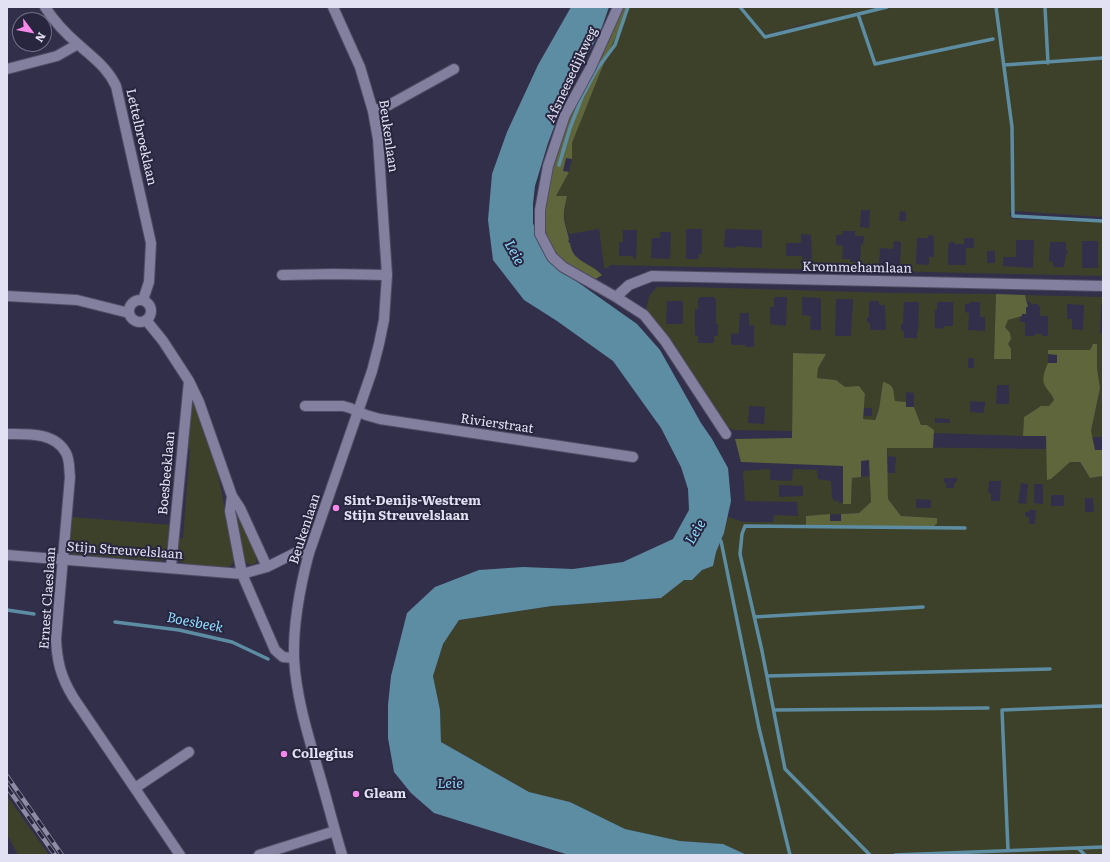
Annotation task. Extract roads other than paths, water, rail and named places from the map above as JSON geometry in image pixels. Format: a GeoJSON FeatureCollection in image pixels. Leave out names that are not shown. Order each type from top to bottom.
{"type":"FeatureCollection","features":[{"type":"Feature","properties":{"kind":"street","name":"Lettelbroeklaan"},"geometry":{"type":"LineString","coordinates":[[45,7],[64,31],[100,63],[110,75],[116,86],[151,243],[149,282],[143,300]]}},
{"type":"Feature","properties":{"kind":"street","name":"Beukenlaan"},"geometry":{"type":"LineString","coordinates":[[333,7],[360,67],[373,111],[381,168],[387,275],[385,308],[379,344],[358,412],[309,553],[302,579],[295,620],[294,658],[297,689],[342,855]]}},
{"type":"Feature","properties":{"kind":"street","name":"Afsneesedijkweg"},"geometry":{"type":"LineString","coordinates":[[618,7],[590,69],[565,115],[548,166],[540,210],[540,234],[552,257],[563,267],[616,297],[644,315],[665,341],[726,434]]}},
{"type":"Feature","properties":{"kind":"street"},"geometry":{"type":"LineString","coordinates":[[7,69],[57,56],[78,44]]}},
{"type":"Feature","properties":{"kind":"street"},"geometry":{"type":"LineString","coordinates":[[373,111],[389,105],[454,69]]}},
{"type":"Feature","properties":{"kind":"street"},"geometry":{"type":"LineString","coordinates":[[282,275],[387,275]]}},
{"type":"Feature","properties":{"kind":"street","name":"Krommehamlaan"},"geometry":{"type":"LineString","coordinates":[[616,297],[629,285],[652,276],[1103,286]]}},
{"type":"Feature","properties":{"kind":"street"},"geometry":{"type":"LineString","coordinates":[[7,296],[77,300],[129,312]]}},
{"type":"Feature","properties":{"kind":"street"},"geometry":{"type":"LineString","coordinates":[[143,300],[147,302],[151,309],[149,317],[143,321],[136,321],[132,319],[129,308],[134,301],[143,300]]}},
{"type":"Feature","properties":{"kind":"street"},"geometry":{"type":"LineString","coordinates":[[146,320],[163,341],[189,381],[200,402],[232,496],[240,508],[267,567]]}},
{"type":"Feature","properties":{"kind":"street","name":"Boesbeeklaan"},"geometry":{"type":"LineString","coordinates":[[171,567],[189,381]]}},
{"type":"Feature","properties":{"kind":"street"},"geometry":{"type":"LineString","coordinates":[[305,406],[343,406],[358,412]]}},
{"type":"Feature","properties":{"kind":"street","name":"Rivierstraat"},"geometry":{"type":"LineString","coordinates":[[358,412],[366,416],[380,419],[633,457]]}},
{"type":"Feature","properties":{"kind":"street","name":"Ernest Claeslaan"},"geometry":{"type":"LineString","coordinates":[[7,434],[34,434],[48,438],[59,444],[66,453],[70,477],[56,639],[59,670],[73,697],[180,855]]}},
{"type":"Feature","properties":{"kind":"street"},"geometry":{"type":"LineString","coordinates":[[232,496],[230,511],[242,574],[275,650],[283,657],[294,658]]}},
{"type":"Feature","properties":{"kind":"street"},"geometry":{"type":"LineString","coordinates":[[242,574],[267,567],[297,552],[309,553]]}},
{"type":"Feature","properties":{"kind":"street","name":"Stijn Streuvelslaan"},"geometry":{"type":"LineString","coordinates":[[7,555],[171,567],[242,574]]}},
{"type":"Feature","properties":{"kind":"street"},"geometry":{"type":"LineString","coordinates":[[135,788],[189,752]]}},
{"type":"Feature","properties":{"kind":"street"},"geometry":{"type":"LineString","coordinates":[[259,855],[335,831]]}},
{"type":"Feature","properties":{"kind":"water","name":"Leie"},"geometry":{"type":"Polygon","coordinates":[[[571,7],[609,7],[602,27],[565,98],[548,143],[535,186],[533,223],[540,246],[552,264],[637,324],[660,350],[728,468],[731,501],[724,533],[716,552],[713,566],[702,570],[692,580],[684,580],[661,598],[552,606],[459,620],[443,644],[433,676],[440,710],[441,742],[529,792],[570,802],[625,829],[680,841],[723,844],[747,855],[569,855],[434,813],[411,793],[394,772],[388,738],[388,705],[391,676],[407,613],[435,587],[479,570],[523,567],[573,569],[623,562],[673,539],[689,510],[688,489],[681,467],[661,428],[613,361],[557,321],[524,300],[493,260],[488,220],[492,174],[507,132],[538,65],[571,7]]]}},
{"type":"Feature","properties":{"kind":"waterway"},"geometry":{"type":"LineString","coordinates":[[559,165],[570,128],[582,97],[597,69],[615,45],[628,7]]}},
{"type":"Feature","properties":{"kind":"waterway"},"geometry":{"type":"LineString","coordinates":[[740,7],[765,37],[887,7]]}},
{"type":"Feature","properties":{"kind":"waterway"},"geometry":{"type":"LineString","coordinates":[[996,7],[1012,127],[1013,216],[1103,221]]}},
{"type":"Feature","properties":{"kind":"waterway"},"geometry":{"type":"LineString","coordinates":[[1045,7],[1048,63]]}},
{"type":"Feature","properties":{"kind":"waterway"},"geometry":{"type":"LineString","coordinates":[[858,14],[875,64],[993,39]]}},
{"type":"Feature","properties":{"kind":"waterway"},"geometry":{"type":"LineString","coordinates":[[1004,65],[1103,58]]}},
{"type":"Feature","properties":{"kind":"waterway"},"geometry":{"type":"LineString","coordinates":[[870,855],[785,769],[762,651],[740,554],[742,534],[745,526],[965,528]]}},
{"type":"Feature","properties":{"kind":"waterway"},"geometry":{"type":"LineString","coordinates":[[721,541],[759,728],[790,855]]}},
{"type":"Feature","properties":{"kind":"waterway"},"geometry":{"type":"LineString","coordinates":[[754,617],[923,607]]}},
{"type":"Feature","properties":{"kind":"waterway","name":"Boesbeek"},"geometry":{"type":"LineString","coordinates":[[7,610],[34,614]]}},
{"type":"Feature","properties":{"kind":"waterway","name":"Boesbeek"},"geometry":{"type":"LineString","coordinates":[[115,622],[179,630],[232,642],[268,659]]}},
{"type":"Feature","properties":{"kind":"waterway"},"geometry":{"type":"LineString","coordinates":[[767,676],[1050,669]]}},
{"type":"Feature","properties":{"kind":"waterway"},"geometry":{"type":"LineString","coordinates":[[1008,850],[1002,710],[1103,706]]}},
{"type":"Feature","properties":{"kind":"waterway"},"geometry":{"type":"LineString","coordinates":[[774,710],[988,708]]}},
{"type":"Feature","properties":{"kind":"waterway"},"geometry":{"type":"LineString","coordinates":[[1078,848],[1103,847]]}},
{"type":"Feature","properties":{"kind":"waterway"},"geometry":{"type":"LineString","coordinates":[[895,855],[1078,848],[1085,855]]}},
{"type":"Feature","properties":{"kind":"railway"},"geometry":{"type":"LineString","coordinates":[[7,776],[62,855]]}},
{"type":"Feature","properties":{"kind":"railway"},"geometry":{"type":"LineString","coordinates":[[7,787],[55,855]]}},
{"type":"Feature","properties":{"kind":"place","name":"Sint-Denijs-Westrem Stijn Streuvelslaan"},"geometry":{"type":"Point","coordinates":[336,508]}},
{"type":"Feature","properties":{"kind":"place","name":"Collegius"},"geometry":{"type":"Point","coordinates":[284,754]}},
{"type":"Feature","properties":{"kind":"place","name":"Gleam"},"geometry":{"type":"Point","coordinates":[356,794]}}]}
